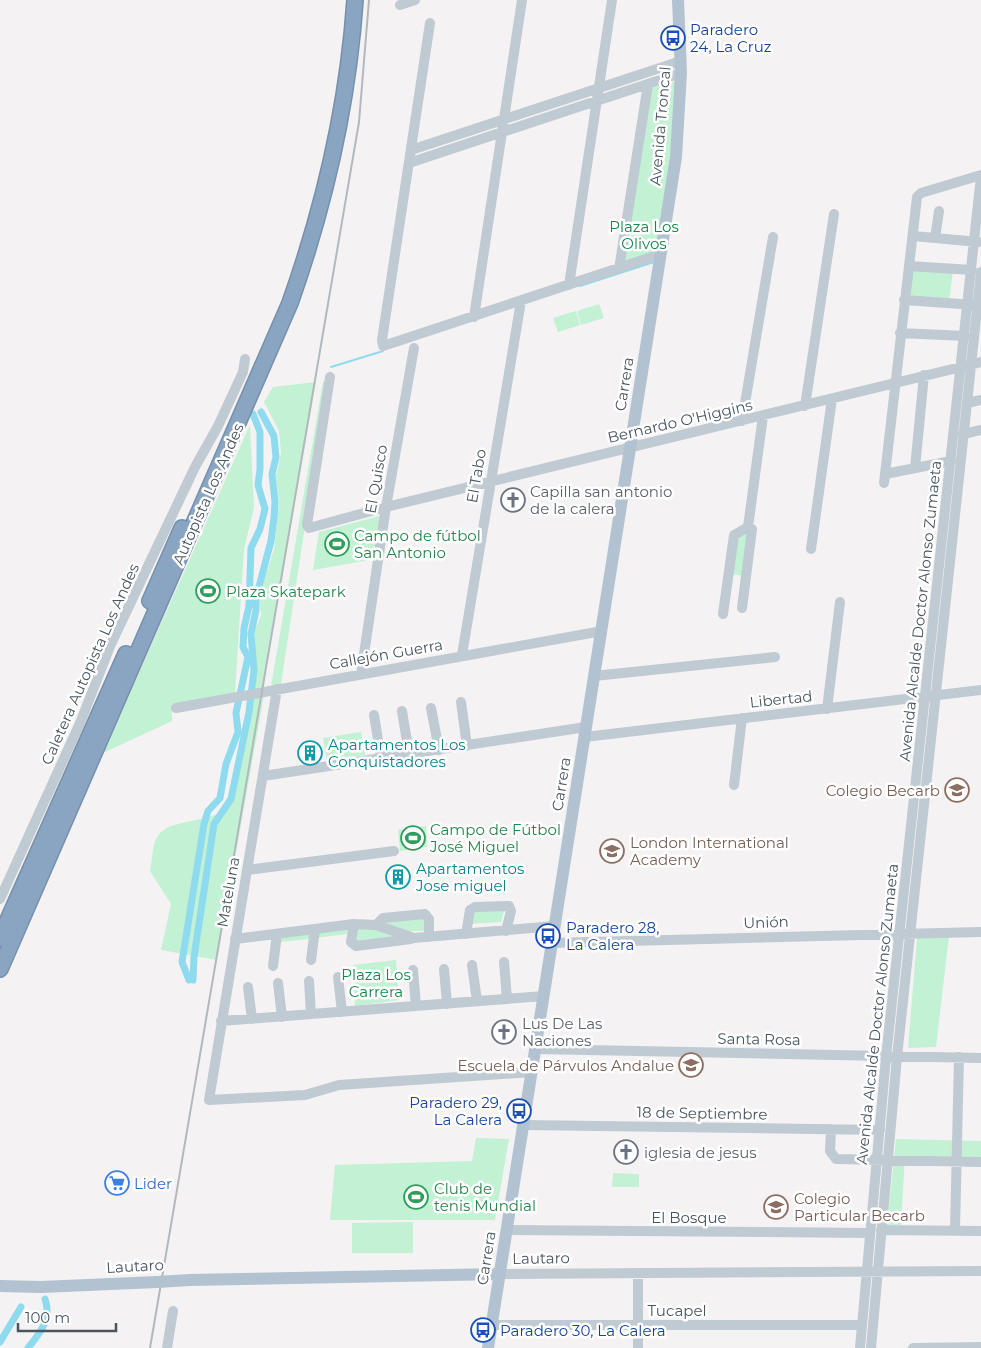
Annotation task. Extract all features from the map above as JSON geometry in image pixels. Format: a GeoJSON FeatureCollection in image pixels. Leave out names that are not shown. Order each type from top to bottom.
{"type":"FeatureCollection","features":[{"type":"Feature","properties":{"kind":"highway","name":"Autopista Los Andes"},"geometry":{"type":"LineString","coordinates":[[0,938],[240,398],[285,288],[310,210],[327,140],[339,72],[346,0]]}},
{"type":"Feature","properties":{"kind":"highway","name":"Autopista Los Andes"},"geometry":{"type":"LineString","coordinates":[[0,969],[290,303],[310,244],[333,157],[347,79],[355,0]]}},
{"type":"Feature","properties":{"kind":"main road","name":"Avenida Troncal"},"geometry":{"type":"LineString","coordinates":[[661,254],[676,157],[681,67],[678,0]]}},
{"type":"Feature","properties":{"kind":"main road","name":"Carrera"},"geometry":{"type":"LineString","coordinates":[[488,1348],[661,254]]}},
{"type":"Feature","properties":{"kind":"main road","name":"Lautaro"},"geometry":{"type":"LineString","coordinates":[[0,1286],[41,1287],[190,1280],[500,1274]]}},
{"type":"Feature","properties":{"kind":"main road"},"geometry":{"type":"LineString","coordinates":[[471,1276],[488,1287],[496,1300]]}},
{"type":"Feature","properties":{"kind":"main road","name":"Lautaro"},"geometry":{"type":"LineString","coordinates":[[0,1293],[41,1287]]}},
{"type":"Feature","properties":{"kind":"street"},"geometry":{"type":"LineString","coordinates":[[400,5],[415,0]]}},
{"type":"Feature","properties":{"kind":"street"},"geometry":{"type":"LineString","coordinates":[[474,317],[522,0]]}},
{"type":"Feature","properties":{"kind":"street"},"geometry":{"type":"LineString","coordinates":[[569,285],[612,0]]}},
{"type":"Feature","properties":{"kind":"street"},"geometry":{"type":"LineString","coordinates":[[430,23],[382,340],[383,346],[661,254]]}},
{"type":"Feature","properties":{"kind":"street"},"geometry":{"type":"LineString","coordinates":[[411,150],[599,88],[681,67]]}},
{"type":"Feature","properties":{"kind":"street"},"geometry":{"type":"LineString","coordinates":[[409,163],[648,84],[681,67]]}},
{"type":"Feature","properties":{"kind":"street"},"geometry":{"type":"LineString","coordinates":[[619,269],[648,84]]}},
{"type":"Feature","properties":{"kind":"street"},"geometry":{"type":"LineString","coordinates":[[951,460],[915,468],[884,478],[918,194],[981,175]]}},
{"type":"Feature","properties":{"kind":"street","name":"Avenida Alcalde Doctor Alonso Zumaeta"},"geometry":{"type":"LineString","coordinates":[[860,1348],[862,1325],[881,1230],[889,1159],[951,460],[976,305],[979,272],[978,242],[981,175]]}},
{"type":"Feature","properties":{"kind":"street"},"geometry":{"type":"LineString","coordinates":[[935,238],[938,211]]}},
{"type":"Feature","properties":{"kind":"street"},"geometry":{"type":"LineString","coordinates":[[805,406],[834,214]]}},
{"type":"Feature","properties":{"kind":"street"},"geometry":{"type":"LineString","coordinates":[[913,236],[978,242]]}},
{"type":"Feature","properties":{"kind":"street"},"geometry":{"type":"LineString","coordinates":[[742,421],[773,237]]}},
{"type":"Feature","properties":{"kind":"street"},"geometry":{"type":"LineString","coordinates":[[909,266],[979,272]]}},
{"type":"Feature","properties":{"kind":"street"},"geometry":{"type":"LineString","coordinates":[[904,300],[976,305]]}},
{"type":"Feature","properties":{"kind":"street","name":"El Tabo"},"geometry":{"type":"LineString","coordinates":[[462,656],[521,301]]}},
{"type":"Feature","properties":{"kind":"street","name":"Avenida Alcalde Doctor Alonso Zumaeta"},"geometry":{"type":"LineString","coordinates":[[870,1348],[872,1272],[870,1233],[886,1057],[899,934],[967,403],[965,336],[976,305]]}},
{"type":"Feature","properties":{"kind":"street"},"geometry":{"type":"LineString","coordinates":[[900,333],[965,336]]}},
{"type":"Feature","properties":{"kind":"street","name":"El Quisco"},"geometry":{"type":"LineString","coordinates":[[361,674],[386,507],[414,348]]}},
{"type":"Feature","properties":{"kind":"street","name":"Caletera Autopista Los Andes"},"geometry":{"type":"LineString","coordinates":[[0,900],[80,723],[111,644],[192,475],[218,426],[243,372],[245,359]]}},
{"type":"Feature","properties":{"kind":"street","name":"Bernardo O'Higgins"},"geometry":{"type":"LineString","coordinates":[[330,377],[308,528],[386,507],[491,483],[981,362]]}},
{"type":"Feature","properties":{"kind":"street"},"geometry":{"type":"LineString","coordinates":[[915,468],[924,375]]}},
{"type":"Feature","properties":{"kind":"street"},"geometry":{"type":"LineString","coordinates":[[811,549],[832,399]]}},
{"type":"Feature","properties":{"kind":"street"},"geometry":{"type":"LineString","coordinates":[[967,403],[981,400]]}},
{"type":"Feature","properties":{"kind":"street"},"geometry":{"type":"LineString","coordinates":[[748,527],[763,416]]}},
{"type":"Feature","properties":{"kind":"street"},"geometry":{"type":"LineString","coordinates":[[963,434],[981,430]]}},
{"type":"Feature","properties":{"kind":"street"},"geometry":{"type":"LineString","coordinates":[[742,608],[752,529],[748,527]]}},
{"type":"Feature","properties":{"kind":"street"},"geometry":{"type":"LineString","coordinates":[[723,614],[734,535],[748,527]]}},
{"type":"Feature","properties":{"kind":"street"},"geometry":{"type":"LineString","coordinates":[[827,709],[840,602]]}},
{"type":"Feature","properties":{"kind":"street","name":"Callejón Guerra"},"geometry":{"type":"LineString","coordinates":[[176,708],[602,631]]}},
{"type":"Feature","properties":{"kind":"street"},"geometry":{"type":"LineString","coordinates":[[594,676],[775,657]]}},
{"type":"Feature","properties":{"kind":"street","name":"Mateluna"},"geometry":{"type":"LineString","coordinates":[[277,689],[209,1100],[305,1095],[339,1084],[532,1072]]}},
{"type":"Feature","properties":{"kind":"street","name":"Libertad"},"geometry":{"type":"LineString","coordinates":[[263,776],[467,746],[586,732],[827,709],[931,694],[981,690]]}},
{"type":"Feature","properties":{"kind":"street"},"geometry":{"type":"LineString","coordinates":[[461,702],[467,746]]}},
{"type":"Feature","properties":{"kind":"street"},"geometry":{"type":"LineString","coordinates":[[431,708],[439,750]]}},
{"type":"Feature","properties":{"kind":"street"},"geometry":{"type":"LineString","coordinates":[[402,711],[409,754]]}},
{"type":"Feature","properties":{"kind":"street"},"geometry":{"type":"LineString","coordinates":[[374,715],[381,758]]}},
{"type":"Feature","properties":{"kind":"street"},"geometry":{"type":"LineString","coordinates":[[734,785],[742,718]]}},
{"type":"Feature","properties":{"kind":"street"},"geometry":{"type":"LineString","coordinates":[[247,870],[394,851]]}},
{"type":"Feature","properties":{"kind":"street"},"geometry":{"type":"LineString","coordinates":[[466,934],[470,910],[475,907],[509,906],[510,911],[506,931]]}},
{"type":"Feature","properties":{"kind":"street"},"geometry":{"type":"LineString","coordinates":[[376,925],[383,918],[424,914],[429,919],[429,937]]}},
{"type":"Feature","properties":{"kind":"street"},"geometry":{"type":"LineString","coordinates":[[354,924],[351,942],[356,946],[414,938],[555,926]]}},
{"type":"Feature","properties":{"kind":"street"},"geometry":{"type":"LineString","coordinates":[[235,939],[354,924],[376,925],[414,938]]}},
{"type":"Feature","properties":{"kind":"street"},"geometry":{"type":"LineString","coordinates":[[311,960],[314,928]]}},
{"type":"Feature","properties":{"kind":"street","name":"Unión"},"geometry":{"type":"LineString","coordinates":[[552,943],[981,932]]}},
{"type":"Feature","properties":{"kind":"street"},"geometry":{"type":"LineString","coordinates":[[273,966],[277,934]]}},
{"type":"Feature","properties":{"kind":"street"},"geometry":{"type":"LineString","coordinates":[[504,962],[507,999]]}},
{"type":"Feature","properties":{"kind":"street"},"geometry":{"type":"LineString","coordinates":[[472,965],[477,1001]]}},
{"type":"Feature","properties":{"kind":"street"},"geometry":{"type":"LineString","coordinates":[[444,969],[447,1004]]}},
{"type":"Feature","properties":{"kind":"street"},"geometry":{"type":"LineString","coordinates":[[413,970],[416,1006]]}},
{"type":"Feature","properties":{"kind":"street"},"geometry":{"type":"LineString","coordinates":[[338,978],[342,1012]]}},
{"type":"Feature","properties":{"kind":"street"},"geometry":{"type":"LineString","coordinates":[[309,982],[311,1014]]}},
{"type":"Feature","properties":{"kind":"street"},"geometry":{"type":"LineString","coordinates":[[278,983],[282,1017]]}},
{"type":"Feature","properties":{"kind":"street"},"geometry":{"type":"LineString","coordinates":[[248,987],[252,1019]]}},
{"type":"Feature","properties":{"kind":"street"},"geometry":{"type":"LineString","coordinates":[[221,1021],[544,996]]}},
{"type":"Feature","properties":{"kind":"street","name":"Santa Rosa"},"geometry":{"type":"LineString","coordinates":[[536,1050],[981,1058]]}},
{"type":"Feature","properties":{"kind":"street"},"geometry":{"type":"LineString","coordinates":[[955,1230],[959,1058]]}},
{"type":"Feature","properties":{"kind":"street","name":"18 de Septiembre"},"geometry":{"type":"LineString","coordinates":[[524,1125],[880,1130]]}},
{"type":"Feature","properties":{"kind":"street"},"geometry":{"type":"LineString","coordinates":[[831,1129],[832,1156],[836,1159],[877,1158],[981,1162]]}},
{"type":"Feature","properties":{"kind":"street","name":"El Bosque"},"geometry":{"type":"LineString","coordinates":[[507,1230],[870,1233]]}},
{"type":"Feature","properties":{"kind":"street"},"geometry":{"type":"LineString","coordinates":[[881,1230],[981,1231]]}},
{"type":"Feature","properties":{"kind":"street","name":"Lautaro"},"geometry":{"type":"LineString","coordinates":[[500,1274],[981,1271]]}},
{"type":"Feature","properties":{"kind":"street"},"geometry":{"type":"LineString","coordinates":[[638,1273],[638,1348]]}},
{"type":"Feature","properties":{"kind":"street"},"geometry":{"type":"LineString","coordinates":[[166,1348],[173,1311]]}},
{"type":"Feature","properties":{"kind":"street","name":"Tucapel"},"geometry":{"type":"LineString","coordinates":[[492,1325],[862,1325]]}},
{"type":"Feature","properties":{"kind":"street"},"geometry":{"type":"LineString","coordinates":[[913,1348],[981,1347]]}},
{"type":"Feature","properties":{"kind":"green space","name":"Plaza Los Olivos"},"geometry":{"type":"Polygon","coordinates":[[[676,81],[671,163],[659,250],[622,263],[649,89],[676,81]]]}},
{"type":"Feature","properties":{"kind":"green space"},"geometry":{"type":"Polygon","coordinates":[[[911,268],[953,271],[949,301],[907,297],[911,268]]]}},
{"type":"Feature","properties":{"kind":"green space"},"geometry":{"type":"Polygon","coordinates":[[[599,304],[604,318],[581,325],[577,311],[599,304]]]}},
{"type":"Feature","properties":{"kind":"green space"},"geometry":{"type":"Polygon","coordinates":[[[576,311],[580,325],[558,332],[553,318],[576,311]]]}},
{"type":"Feature","properties":{"kind":"green space"},"geometry":{"type":"Polygon","coordinates":[[[327,381],[281,684],[271,686],[323,382],[327,381]]]}},
{"type":"Feature","properties":{"kind":"green space"},"geometry":{"type":"Polygon","coordinates":[[[316,382],[263,687],[255,689],[255,631],[261,615],[259,597],[274,549],[279,504],[276,476],[281,453],[279,431],[264,402],[273,387],[316,382]]]}},
{"type":"Feature","properties":{"kind":"green space","name":"Plaza Skatepark"},"geometry":{"type":"Polygon","coordinates":[[[250,425],[254,508],[244,549],[235,694],[172,705],[172,721],[103,753],[250,425]]]}},
{"type":"Feature","properties":{"kind":"green space"},"geometry":{"type":"Polygon","coordinates":[[[383,515],[375,559],[313,570],[319,532],[383,515]]]}},
{"type":"Feature","properties":{"kind":"green space"},"geometry":{"type":"Polygon","coordinates":[[[750,530],[744,576],[730,574],[735,536],[750,530]]]}},
{"type":"Feature","properties":{"kind":"green space"},"geometry":{"type":"Polygon","coordinates":[[[264,695],[217,960],[161,950],[171,904],[150,871],[155,841],[163,830],[171,826],[217,814],[227,809],[234,801],[254,697],[264,695]]]}},
{"type":"Feature","properties":{"kind":"green space"},"geometry":{"type":"Polygon","coordinates":[[[361,732],[365,755],[327,761],[323,738],[361,732]]]}},
{"type":"Feature","properties":{"kind":"green space","name":"Campo de Fútbol José Miguel"},"geometry":{"type":"Polygon","coordinates":[[[426,826],[427,847],[400,851],[398,830],[426,826]]]}},
{"type":"Feature","properties":{"kind":"green space"},"geometry":{"type":"Polygon","coordinates":[[[505,908],[501,922],[470,924],[472,910],[505,908]]]}},
{"type":"Feature","properties":{"kind":"green space"},"geometry":{"type":"Polygon","coordinates":[[[426,917],[425,931],[408,931],[383,923],[426,917]]]}},
{"type":"Feature","properties":{"kind":"green space"},"geometry":{"type":"Polygon","coordinates":[[[349,927],[347,934],[316,938],[317,931],[349,927]]]}},
{"type":"Feature","properties":{"kind":"green space"},"geometry":{"type":"Polygon","coordinates":[[[358,927],[376,927],[403,937],[356,942],[358,927]]]}},
{"type":"Feature","properties":{"kind":"green space"},"geometry":{"type":"Polygon","coordinates":[[[310,932],[309,939],[279,942],[280,935],[310,932]]]}},
{"type":"Feature","properties":{"kind":"green space"},"geometry":{"type":"Polygon","coordinates":[[[949,936],[936,1047],[908,1048],[917,939],[918,937],[949,936]]]}},
{"type":"Feature","properties":{"kind":"green space","name":"Plaza Los Carrera"},"geometry":{"type":"Polygon","coordinates":[[[396,960],[399,1000],[355,1006],[353,965],[396,960]]]}},
{"type":"Feature","properties":{"kind":"green space","name":"Club de tenis Mundial"},"geometry":{"type":"Polygon","coordinates":[[[476,1138],[509,1139],[495,1220],[330,1220],[335,1165],[472,1161],[476,1138]]]}},
{"type":"Feature","properties":{"kind":"green space"},"geometry":{"type":"Polygon","coordinates":[[[896,1139],[981,1141],[981,1157],[905,1156],[901,1225],[887,1226],[896,1139]]]}},
{"type":"Feature","properties":{"kind":"green space"},"geometry":{"type":"Polygon","coordinates":[[[613,1173],[639,1174],[639,1187],[612,1187],[613,1173]]]}},
{"type":"Feature","properties":{"kind":"green space"},"geometry":{"type":"Polygon","coordinates":[[[413,1222],[413,1253],[352,1253],[352,1223],[413,1222]]]}},
{"type":"Feature","properties":{"kind":"waterway"},"geometry":{"type":"LineString","coordinates":[[580,286],[654,262]]}},
{"type":"Feature","properties":{"kind":"waterway"},"geometry":{"type":"LineString","coordinates":[[331,367],[383,351]]}},
{"type":"Feature","properties":{"kind":"waterway"},"geometry":{"type":"LineString","coordinates":[[193,980],[194,957],[214,824],[231,799],[249,712],[254,670],[251,634],[256,610],[256,598],[271,541],[274,518],[275,502],[272,474],[276,457],[274,436],[261,412]]}},
{"type":"Feature","properties":{"kind":"waterway"},"geometry":{"type":"LineString","coordinates":[[189,980],[182,962],[204,824],[208,811],[220,798],[226,764],[238,732],[236,713],[248,657],[243,647],[244,628],[249,606],[251,548],[260,529],[265,509],[258,485],[260,432],[253,414]]}},
{"type":"Feature","properties":{"kind":"waterway"},"geometry":{"type":"LineString","coordinates":[[28,1348],[44,1325],[47,1313],[45,1299]]}},
{"type":"Feature","properties":{"kind":"waterway"},"geometry":{"type":"LineString","coordinates":[[0,1342],[21,1307]]}},
{"type":"Feature","properties":{"kind":"railway"},"geometry":{"type":"LineString","coordinates":[[150,1348],[359,122],[369,0]]}},
{"type":"Feature","properties":{"kind":"place","name":"Paradero 24, La Cruz"},"geometry":{"type":"Point","coordinates":[673,38]}},
{"type":"Feature","properties":{"kind":"place","name":"Capilla san antonio de la calera"},"geometry":{"type":"Point","coordinates":[513,500]}},
{"type":"Feature","properties":{"kind":"place","name":"Campo de fútbol San Antonio"},"geometry":{"type":"Point","coordinates":[337,544]}},
{"type":"Feature","properties":{"kind":"place","name":"Plaza Skatepark"},"geometry":{"type":"Point","coordinates":[208,591]}},
{"type":"Feature","properties":{"kind":"place","name":"Apartamentos Los Conquistadores"},"geometry":{"type":"Point","coordinates":[310,753]}},
{"type":"Feature","properties":{"kind":"place","name":"Colegio Becarb"},"geometry":{"type":"Point","coordinates":[957,790]}},
{"type":"Feature","properties":{"kind":"place","name":"Campo de Fútbol José Miguel"},"geometry":{"type":"Point","coordinates":[413,838]}},
{"type":"Feature","properties":{"kind":"place","name":"London International Academy"},"geometry":{"type":"Point","coordinates":[612,851]}},
{"type":"Feature","properties":{"kind":"place","name":"Apartamentos Jose miguel"},"geometry":{"type":"Point","coordinates":[398,877]}},
{"type":"Feature","properties":{"kind":"place","name":"Paradero 28, La Calera"},"geometry":{"type":"Point","coordinates":[548,936]}},
{"type":"Feature","properties":{"kind":"place","name":"Lus De Las Naciones"},"geometry":{"type":"Point","coordinates":[504,1032]}},
{"type":"Feature","properties":{"kind":"place","name":"Escuela de Párvulos Andalue"},"geometry":{"type":"Point","coordinates":[691,1065]}},
{"type":"Feature","properties":{"kind":"place","name":"Paradero 29, La Calera"},"geometry":{"type":"Point","coordinates":[519,1111]}},
{"type":"Feature","properties":{"kind":"place","name":"iglesia de jesus"},"geometry":{"type":"Point","coordinates":[626,1152]}},
{"type":"Feature","properties":{"kind":"place","name":"Lider"},"geometry":{"type":"Point","coordinates":[117,1183]}},
{"type":"Feature","properties":{"kind":"place","name":"Club de tenis Mundial"},"geometry":{"type":"Point","coordinates":[416,1197]}},
{"type":"Feature","properties":{"kind":"place","name":"Colegio Particular Becarb"},"geometry":{"type":"Point","coordinates":[776,1207]}},
{"type":"Feature","properties":{"kind":"place","name":"Paradero 30, La Calera"},"geometry":{"type":"Point","coordinates":[483,1330]}}]}
